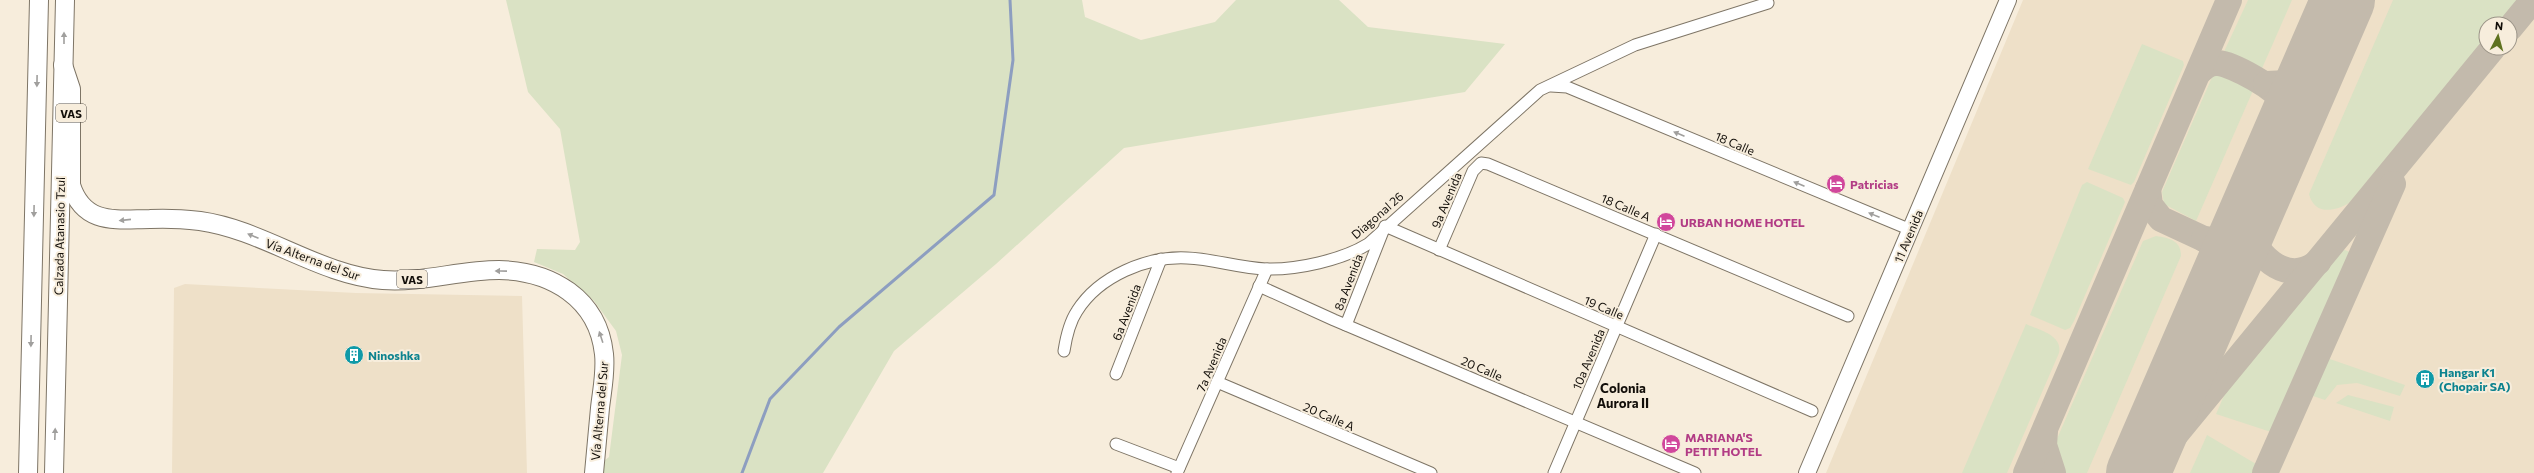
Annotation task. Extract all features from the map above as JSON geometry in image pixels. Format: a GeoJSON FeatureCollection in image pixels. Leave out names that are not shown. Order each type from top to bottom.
{"type":"FeatureCollection","features":[{"type":"Feature","properties":{"kind":"main road"},"geometry":{"type":"LineString","coordinates":[[28,473],[39,0]]}},
{"type":"Feature","properties":{"kind":"main road","name":"Calzada Atanasio Tzul"},"geometry":{"type":"LineString","coordinates":[[54,473],[65,0]]}},
{"type":"Feature","properties":{"kind":"main road","name":"11 Avenida"},"geometry":{"type":"LineString","coordinates":[[1808,473],[2008,0]]}},
{"type":"Feature","properties":{"kind":"main road","name":"Vía Alterna del Sur"},"geometry":{"type":"LineString","coordinates":[[63,65],[71,89],[72,185],[75,196],[100,217],[115,221],[170,218],[231,227],[342,271],[365,277],[404,280],[498,270],[544,276],[566,289],[591,314],[603,346],[605,367],[594,473]]}},
{"type":"Feature","properties":{"kind":"street","name":"Diagonal 26"},"geometry":{"type":"LineString","coordinates":[[1064,351],[1077,311],[1095,290],[1126,271],[1161,259],[1198,258],[1267,269],[1341,258],[1368,244],[1385,226],[1540,90],[1635,46],[1768,3]]}},
{"type":"Feature","properties":{"kind":"street","name":"18 Calle"},"geometry":{"type":"LineString","coordinates":[[1549,86],[1567,87],[1910,230]]}},
{"type":"Feature","properties":{"kind":"street","name":"18 Calle A"},"geometry":{"type":"LineString","coordinates":[[1481,163],[1495,166],[1848,316]]}},
{"type":"Feature","properties":{"kind":"street","name":"9a Avenida"},"geometry":{"type":"LineString","coordinates":[[1439,250],[1471,174],[1476,166],[1481,163]]}},
{"type":"Feature","properties":{"kind":"street","name":"19 Calle"},"geometry":{"type":"LineString","coordinates":[[1385,226],[1812,411]]}},
{"type":"Feature","properties":{"kind":"street","name":"8a Avenida"},"geometry":{"type":"LineString","coordinates":[[1346,325],[1385,226]]}},
{"type":"Feature","properties":{"kind":"street","name":"10a Avenida"},"geometry":{"type":"LineString","coordinates":[[1554,473],[1656,234]]}},
{"type":"Feature","properties":{"kind":"street","name":"6a Avenida"},"geometry":{"type":"LineString","coordinates":[[1116,374],[1161,259]]}},
{"type":"Feature","properties":{"kind":"street","name":"7a Avenida"},"geometry":{"type":"LineString","coordinates":[[1178,471],[1267,269]]}},
{"type":"Feature","properties":{"kind":"street","name":"20 Calle"},"geometry":{"type":"LineString","coordinates":[[1259,286],[1346,325],[1695,473]]}},
{"type":"Feature","properties":{"kind":"street","name":"20 Calle A"},"geometry":{"type":"LineString","coordinates":[[1217,382],[1431,473]]}},
{"type":"Feature","properties":{"kind":"street"},"geometry":{"type":"LineString","coordinates":[[1116,444],[1178,471]]}},
{"type":"Feature","properties":{"kind":"shaded area"},"geometry":{"type":"Polygon","coordinates":[[[2023,0],[2534,0],[2534,473],[1826,473],[2023,0]]]}},
{"type":"Feature","properties":{"kind":"shaded area","name":"Ninoshka"},"geometry":{"type":"Polygon","coordinates":[[[185,284],[356,293],[522,296],[527,473],[172,473],[174,288],[185,284]]]}},
{"type":"Feature","properties":{"kind":"green space"},"geometry":{"type":"Polygon","coordinates":[[[506,0],[1082,0],[1085,17],[1141,40],[1215,22],[1236,0],[1339,0],[1368,27],[1505,44],[1465,92],[1124,148],[996,264],[894,351],[823,473],[601,473],[604,461],[609,457],[622,355],[616,331],[594,301],[563,274],[534,262],[537,249],[575,250],[580,242],[560,129],[528,92],[506,0]]]}},
{"type":"Feature","properties":{"kind":"green space"},"geometry":{"type":"Polygon","coordinates":[[[2248,0],[2292,0],[2260,73],[2222,56],[2248,0]]]}},
{"type":"Feature","properties":{"kind":"green space"},"geometry":{"type":"Polygon","coordinates":[[[2393,0],[2518,0],[2505,16],[2478,16],[2478,49],[2349,203],[2331,210],[2325,210],[2315,206],[2309,194],[2393,0]]]}},
{"type":"Feature","properties":{"kind":"green space"},"geometry":{"type":"Polygon","coordinates":[[[2142,44],[2183,61],[2184,65],[2134,182],[2131,185],[2088,169],[2142,44]]]}},
{"type":"Feature","properties":{"kind":"green space"},"geometry":{"type":"Polygon","coordinates":[[[2217,71],[2255,86],[2196,221],[2164,204],[2162,192],[2213,75],[2217,71]]]}},
{"type":"Feature","properties":{"kind":"green space"},"geometry":{"type":"Polygon","coordinates":[[[2087,182],[2123,198],[2125,202],[2074,321],[2070,328],[2065,330],[2030,315],[2082,185],[2087,182]]]}},
{"type":"Feature","properties":{"kind":"green space"},"geometry":{"type":"Polygon","coordinates":[[[2156,236],[2174,241],[2179,247],[2181,256],[2087,473],[2063,473],[2053,448],[2143,241],[2156,236]]]}},
{"type":"Feature","properties":{"kind":"green space"},"geometry":{"type":"Polygon","coordinates":[[[2345,250],[2352,253],[2352,258],[2271,432],[2216,414],[2226,391],[2340,251],[2345,250]]]}},
{"type":"Feature","properties":{"kind":"green space"},"geometry":{"type":"Polygon","coordinates":[[[2026,324],[2054,337],[2059,347],[2059,353],[2007,473],[1962,473],[2026,324]]]}},
{"type":"Feature","properties":{"kind":"green space"},"geometry":{"type":"Polygon","coordinates":[[[2324,357],[2405,385],[2400,396],[2357,383],[2337,385],[2325,400],[2307,394],[2324,357]]]}},
{"type":"Feature","properties":{"kind":"green space"},"geometry":{"type":"Polygon","coordinates":[[[2348,395],[2394,407],[2390,421],[2336,403],[2348,395]]]}},
{"type":"Feature","properties":{"kind":"green space"},"geometry":{"type":"Polygon","coordinates":[[[2207,435],[2256,464],[2252,473],[2190,473],[2207,435]]]}},
{"type":"Feature","properties":{"kind":"waterway"},"geometry":{"type":"LineString","coordinates":[[742,473],[770,399],[839,327],[994,195],[1013,60],[1010,0]]}},
{"type":"Feature","properties":{"kind":"taxiway"},"geometry":{"type":"LineString","coordinates":[[2026,473],[2229,0]]}},
{"type":"Feature","properties":{"kind":"taxiway"},"geometry":{"type":"LineString","coordinates":[[2518,18],[2533,0]]}},
{"type":"Feature","properties":{"kind":"taxiway"},"geometry":{"type":"LineString","coordinates":[[2144,473],[2486,56]]}},
{"type":"Feature","properties":{"kind":"taxiway"},"geometry":{"type":"LineString","coordinates":[[2199,72],[2210,64],[2225,64],[2244,72],[2274,91],[2281,98],[2286,107],[2286,131]]}},
{"type":"Feature","properties":{"kind":"taxiway"},"geometry":{"type":"LineString","coordinates":[[2266,84],[2291,83],[2313,69]]}},
{"type":"Feature","properties":{"kind":"taxiway"},"geometry":{"type":"LineString","coordinates":[[2265,473],[2393,184]]}},
{"type":"Feature","properties":{"kind":"taxiway"},"geometry":{"type":"LineString","coordinates":[[2148,189],[2150,205],[2161,219],[2204,239],[2228,242],[2240,237]]}},
{"type":"Feature","properties":{"kind":"taxiway"},"geometry":{"type":"LineString","coordinates":[[2248,219],[2250,232],[2255,244],[2262,254],[2272,263],[2282,269],[2294,271],[2306,269],[2318,262]]}},
{"type":"Feature","properties":{"kind":"taxiway"},"geometry":{"type":"LineString","coordinates":[[2204,239],[2220,252],[2226,264],[2226,270]]}},
{"type":"Feature","properties":{"kind":"taxiway"},"geometry":{"type":"LineString","coordinates":[[2045,431],[2044,445],[2053,473]]}},
{"type":"Feature","properties":{"kind":"runway"},"geometry":{"type":"LineString","coordinates":[[2138,473],[2343,0]]}},
{"type":"Feature","properties":{"kind":"place","name":"Patricias"},"geometry":{"type":"Point","coordinates":[1836,184]}},
{"type":"Feature","properties":{"kind":"place","name":"URBAN HOME HOTEL"},"geometry":{"type":"Point","coordinates":[1666,222]}},
{"type":"Feature","properties":{"kind":"place","name":"Ninoshka"},"geometry":{"type":"Point","coordinates":[354,355]}},
{"type":"Feature","properties":{"kind":"place","name":"Hangar K1 (Chopair SA)"},"geometry":{"type":"Point","coordinates":[2425,379]}},
{"type":"Feature","properties":{"kind":"place","name":"MARIANA'S PETIT HOTEL"},"geometry":{"type":"Point","coordinates":[1671,444]}},
{"type":"Feature","properties":{"kind":"district","name":"Colonia Aurora II"},"geometry":{"type":"Point","coordinates":[1623,396]}}]}
